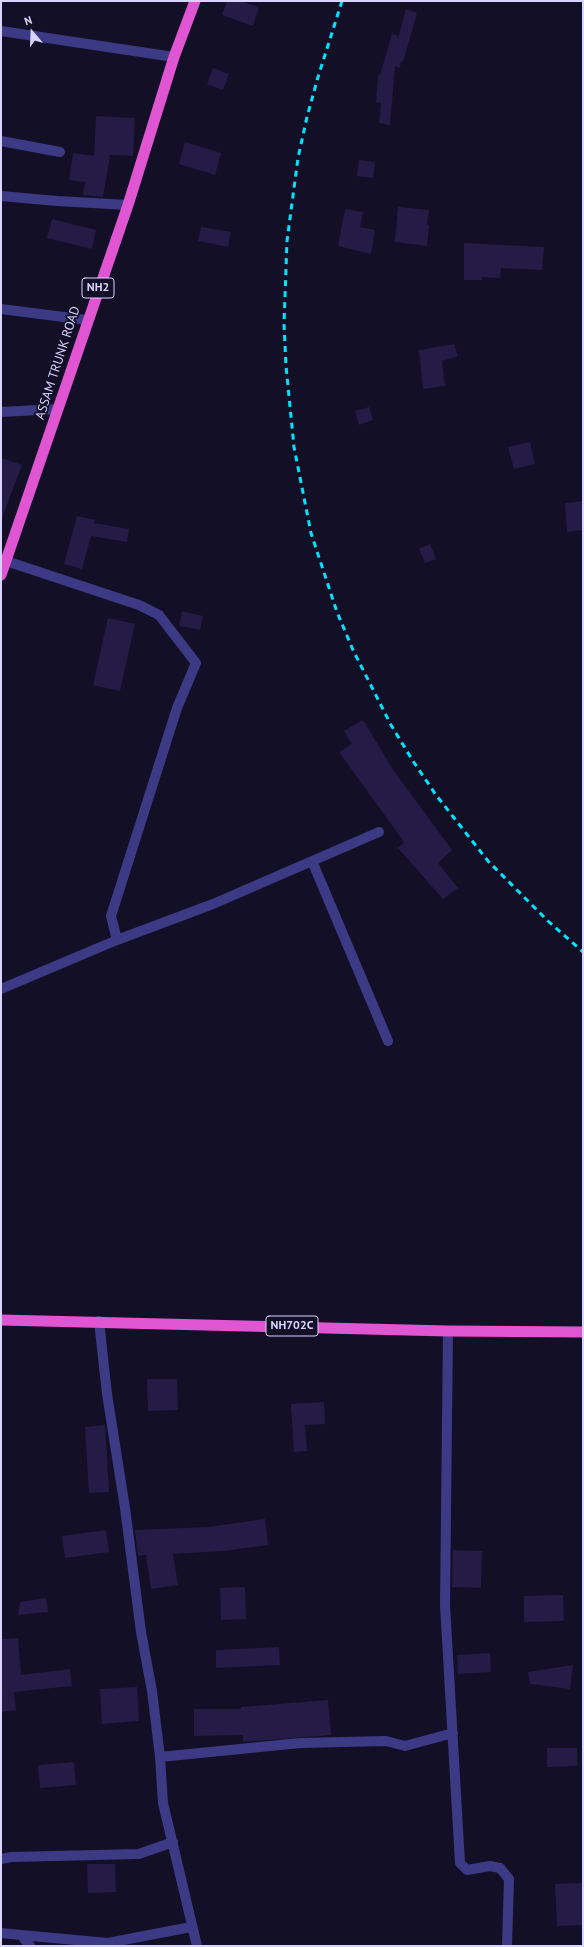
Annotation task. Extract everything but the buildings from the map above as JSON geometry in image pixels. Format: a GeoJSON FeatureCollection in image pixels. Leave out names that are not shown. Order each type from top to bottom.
{"type":"FeatureCollection","features":[{"type":"Feature","properties":{"kind":"highway","name":"ASSAM TRUNK ROAD"},"geometry":{"type":"LineString","coordinates":[[1,575],[87,320],[128,205],[174,57],[195,1]]}},
{"type":"Feature","properties":{"kind":"highway","name":"NH702C"},"geometry":{"type":"LineString","coordinates":[[1,1320],[99,1321],[448,1331],[583,1332]]}},
{"type":"Feature","properties":{"kind":"street"},"geometry":{"type":"LineString","coordinates":[[1,31],[174,57]]}},
{"type":"Feature","properties":{"kind":"street"},"geometry":{"type":"LineString","coordinates":[[1,141],[60,152]]}},
{"type":"Feature","properties":{"kind":"street"},"geometry":{"type":"LineString","coordinates":[[1,196],[128,205]]}},
{"type":"Feature","properties":{"kind":"street"},"geometry":{"type":"LineString","coordinates":[[1,309],[87,320]]}},
{"type":"Feature","properties":{"kind":"street"},"geometry":{"type":"LineString","coordinates":[[1,412],[58,409]]}},
{"type":"Feature","properties":{"kind":"street"},"geometry":{"type":"LineString","coordinates":[[6,561],[139,605],[159,615],[196,663],[177,708],[111,916],[117,940]]}},
{"type":"Feature","properties":{"kind":"street"},"geometry":{"type":"LineString","coordinates":[[1,990],[117,940],[213,904],[379,832]]}},
{"type":"Feature","properties":{"kind":"street"},"geometry":{"type":"LineString","coordinates":[[312,861],[388,1041]]}},
{"type":"Feature","properties":{"kind":"street"},"geometry":{"type":"LineString","coordinates":[[99,1321],[107,1394],[125,1508],[141,1632],[152,1691],[164,1802],[183,1883],[191,1927],[197,1946]]}},
{"type":"Feature","properties":{"kind":"street"},"geometry":{"type":"LineString","coordinates":[[448,1331],[445,1604],[460,1863],[467,1870],[490,1866],[500,1868],[509,1879],[507,1946]]}},
{"type":"Feature","properties":{"kind":"street"},"geometry":{"type":"LineString","coordinates":[[160,1757],[300,1743],[386,1741],[405,1746],[453,1733]]}},
{"type":"Feature","properties":{"kind":"street"},"geometry":{"type":"LineString","coordinates":[[1,1859],[11,1857],[139,1854],[173,1842]]}},
{"type":"Feature","properties":{"kind":"street"},"geometry":{"type":"LineString","coordinates":[[1,1933],[108,1943],[191,1927]]}},
{"type":"Feature","properties":{"kind":"street"},"geometry":{"type":"LineString","coordinates":[[22,1935],[30,1946]]}},
{"type":"Feature","properties":{"kind":"railway"},"geometry":{"type":"LineString","coordinates":[[342,1],[307,117],[298,158],[287,241],[284,324],[286,366],[294,447],[311,533],[337,612],[353,650],[391,725],[413,761],[436,795],[488,861],[548,921],[583,952]]}}]}
